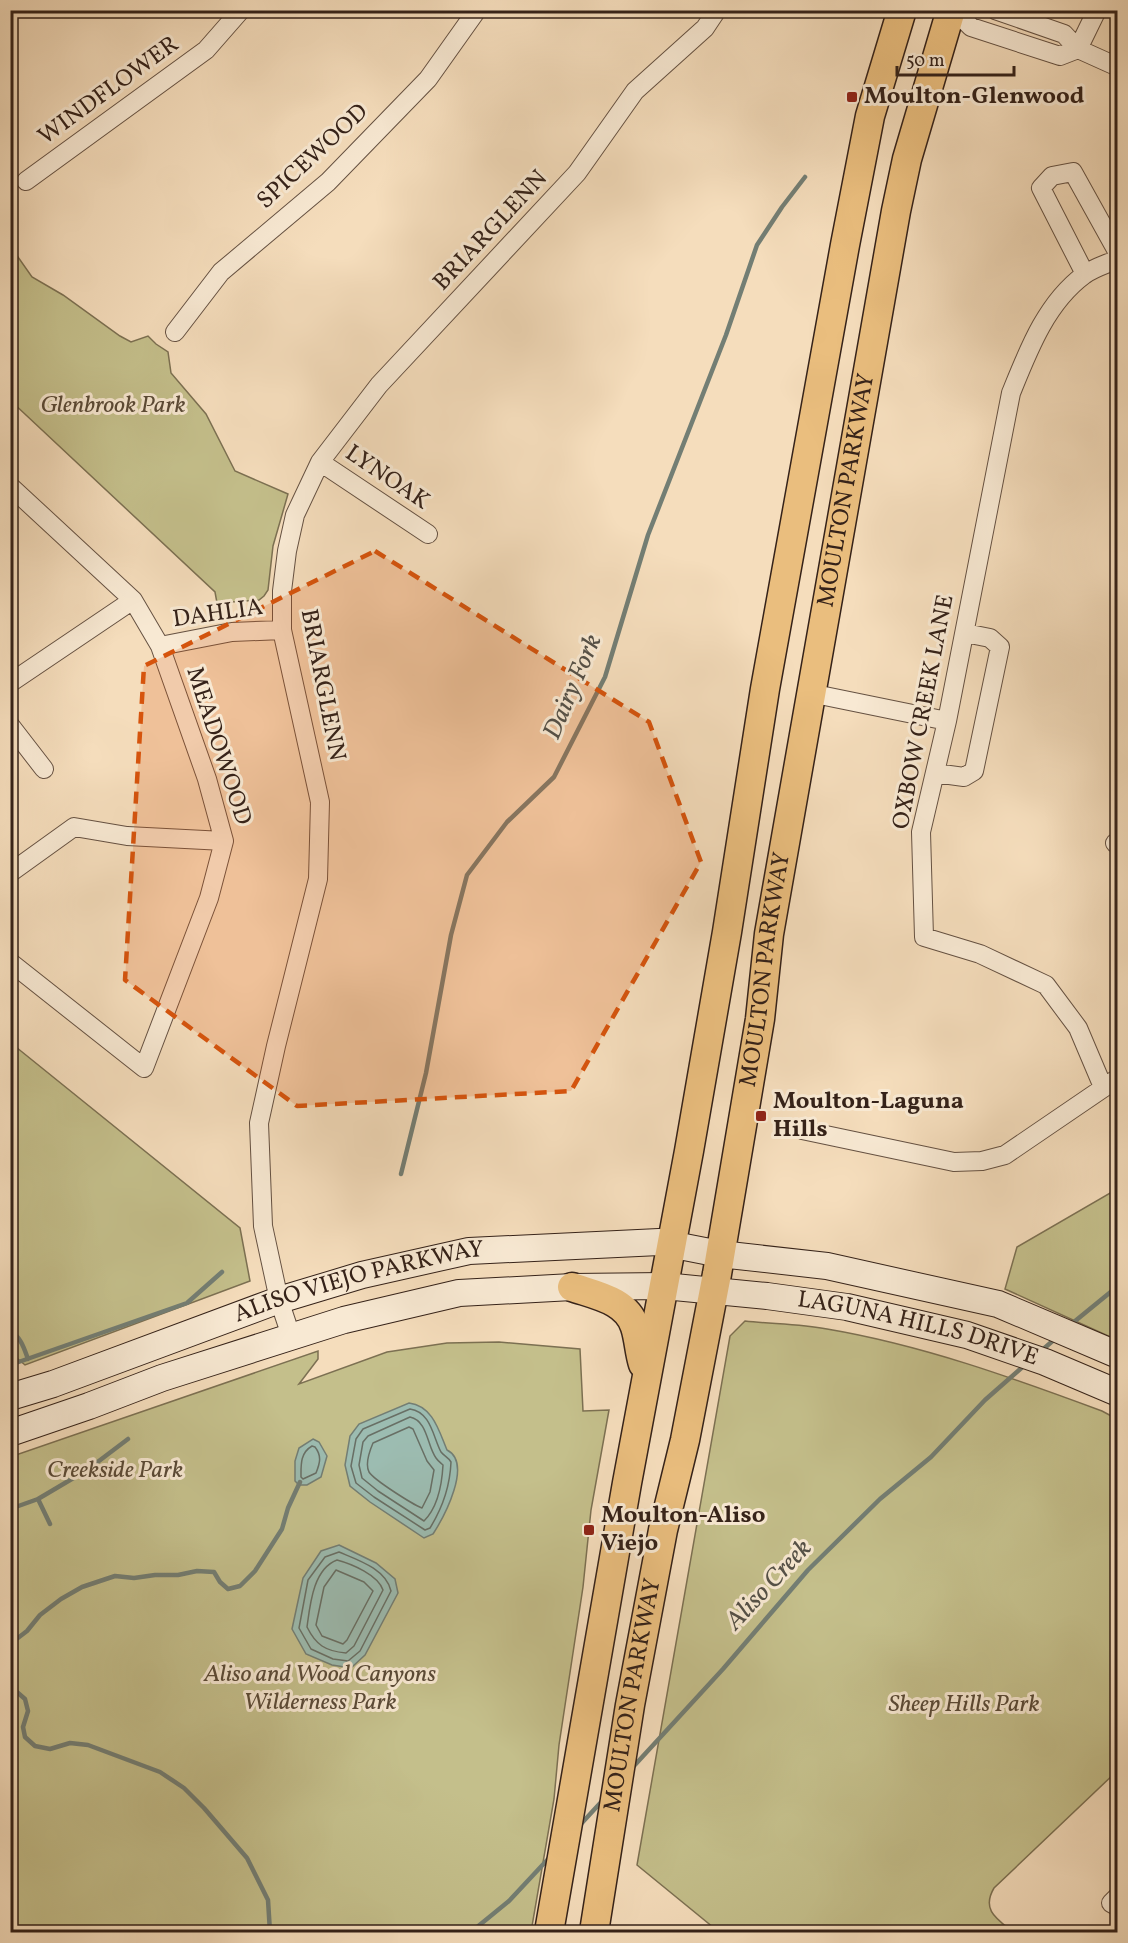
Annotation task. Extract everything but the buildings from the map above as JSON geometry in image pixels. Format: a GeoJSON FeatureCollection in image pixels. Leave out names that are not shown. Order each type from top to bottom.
{"type":"FeatureCollection","features":[{"type":"Feature","properties":{"kind":"main road","name":"MOULTON PARKWAY"},"geometry":{"type":"LineString","coordinates":[[549,1932],[646,1375],[672,1243],[727,932],[765,689],[845,245],[870,116],[902,10]]}},
{"type":"Feature","properties":{"kind":"main road","name":"MOULTON PARKWAY"},"geometry":{"type":"LineString","coordinates":[[594,1932],[630,1705],[663,1530],[685,1440],[720,1254],[760,1019],[769,934],[896,211],[907,159],[952,10]]}},
{"type":"Feature","properties":{"kind":"main road","name":"ALISO VIEJO PARKWAY"},"geometry":{"type":"LineString","coordinates":[[10,1397],[53,1384],[279,1300],[362,1275],[470,1251],[650,1242],[672,1243],[720,1254]]}},
{"type":"Feature","properties":{"kind":"main road","name":"LAGUNA HILLS DRIVE"},"geometry":{"type":"LineString","coordinates":[[720,1254],[827,1266],[1007,1307],[1118,1355]]}},
{"type":"Feature","properties":{"kind":"main road","name":"ALISO VIEJO PARKWAY"},"geometry":{"type":"LineString","coordinates":[[10,1433],[162,1378],[291,1336],[344,1320],[459,1293],[572,1287],[664,1286],[713,1291]]}},
{"type":"Feature","properties":{"kind":"main road"},"geometry":{"type":"LineString","coordinates":[[572,1287],[609,1300],[628,1314],[635,1328],[639,1353],[646,1375]]}},
{"type":"Feature","properties":{"kind":"main road","name":"LAGUNA HILLS DRIVE"},"geometry":{"type":"LineString","coordinates":[[713,1291],[847,1307],[967,1335],[1045,1362],[1113,1391]]}},
{"type":"Feature","properties":{"kind":"street","name":"WINDFLOWER"},"geometry":{"type":"LineString","coordinates":[[26,181],[206,50],[241,10]]}},
{"type":"Feature","properties":{"kind":"street","name":"SPICEWOOD"},"geometry":{"type":"LineString","coordinates":[[175,332],[221,272],[328,182],[428,79],[477,10]]}},
{"type":"Feature","properties":{"kind":"street","name":"BRIARGLENN"},"geometry":{"type":"LineString","coordinates":[[291,1336],[279,1300],[263,1226],[260,1123],[276,1046],[318,879],[320,802],[282,630],[282,591],[287,551],[295,515],[320,462],[379,386],[577,173],[634,91],[705,28],[717,10]]}},
{"type":"Feature","properties":{"kind":"street"},"geometry":{"type":"LineString","coordinates":[[952,10],[971,27],[1060,56],[1078,49],[1097,10]]}},
{"type":"Feature","properties":{"kind":"street"},"geometry":{"type":"LineString","coordinates":[[995,10],[1064,34],[1078,49],[1118,67]]}},
{"type":"Feature","properties":{"kind":"street"},"geometry":{"type":"LineString","coordinates":[[1085,274],[1041,188],[1052,176],[1073,172],[1118,254]]}},
{"type":"Feature","properties":{"kind":"street","name":"OXBOW CREEK LANE"},"geometry":{"type":"LineString","coordinates":[[1110,1082],[1078,1028],[1046,986],[980,954],[924,937],[921,832],[947,722],[1011,393],[1030,346],[1058,300],[1085,274],[1118,259]]}},
{"type":"Feature","properties":{"kind":"street","name":"LYNOAK"},"geometry":{"type":"LineString","coordinates":[[320,462],[428,534]]}},
{"type":"Feature","properties":{"kind":"street","name":"MEADOWOOD"},"geometry":{"type":"LineString","coordinates":[[10,486],[133,600],[160,646],[207,779],[224,841],[209,898],[144,1068],[10,962]]}},
{"type":"Feature","properties":{"kind":"street"},"geometry":{"type":"LineString","coordinates":[[10,683],[133,600]]}},
{"type":"Feature","properties":{"kind":"street","name":"DAHLIA"},"geometry":{"type":"LineString","coordinates":[[160,646],[232,632],[282,630]]}},
{"type":"Feature","properties":{"kind":"street"},"geometry":{"type":"LineString","coordinates":[[935,773],[964,777],[974,771],[1000,647],[990,638],[965,633]]}},
{"type":"Feature","properties":{"kind":"street"},"geometry":{"type":"LineString","coordinates":[[810,693],[947,722]]}},
{"type":"Feature","properties":{"kind":"street"},"geometry":{"type":"LineString","coordinates":[[10,724],[44,769]]}},
{"type":"Feature","properties":{"kind":"street"},"geometry":{"type":"LineString","coordinates":[[10,873],[74,827],[127,836],[224,841]]}},
{"type":"Feature","properties":{"kind":"street"},"geometry":{"type":"LineString","coordinates":[[802,1130],[954,1162],[982,1161],[1005,1155],[1110,1082]]}},
{"type":"Feature","properties":{"kind":"highlighted area"},"geometry":{"type":"Polygon","coordinates":[[[375,551],[649,722],[701,862],[571,1091],[297,1106],[125,980],[144,666],[375,551]]]}},
{"type":"Feature","properties":{"kind":"green space","name":"Glenbrook Park"},"geometry":{"type":"Polygon","coordinates":[[[11,247],[32,277],[63,295],[120,336],[131,342],[148,336],[168,352],[171,373],[206,414],[235,471],[288,494],[273,546],[268,590],[259,600],[217,603],[215,592],[11,401],[11,247]]]}},
{"type":"Feature","properties":{"kind":"green space"},"geometry":{"type":"Polygon","coordinates":[[[11,1043],[240,1228],[250,1281],[25,1365],[11,1353],[11,1043]]]}},
{"type":"Feature","properties":{"kind":"green space"},"geometry":{"type":"Polygon","coordinates":[[[1117,1189],[1117,1340],[1005,1289],[1017,1247],[1117,1189]]]}},
{"type":"Feature","properties":{"kind":"green space","name":"Sheep Hills Park"},"geometry":{"type":"Polygon","coordinates":[[[745,1321],[817,1327],[898,1344],[1001,1375],[1102,1411],[1117,1419],[1117,1771],[994,1888],[990,1896],[990,1908],[997,1918],[1013,1932],[719,1932],[637,1865],[730,1336],[745,1321]]]}},
{"type":"Feature","properties":{"kind":"green space","name":"Aliso and Wood Canyons Wilderness Park"},"geometry":{"type":"Polygon","coordinates":[[[499,1342],[580,1349],[583,1411],[609,1410],[591,1510],[583,1587],[559,1745],[554,1799],[531,1932],[11,1932],[10,1457],[318,1351],[318,1359],[299,1384],[387,1352],[447,1343],[499,1342]]]}},
{"type":"Feature","properties":{"kind":"water"},"geometry":{"type":"Polygon","coordinates":[[[409,1403],[417,1405],[429,1414],[457,1466],[457,1478],[449,1503],[433,1534],[424,1538],[350,1486],[345,1465],[350,1436],[359,1424],[409,1403]]]}},
{"type":"Feature","properties":{"kind":"water"},"geometry":{"type":"Polygon","coordinates":[[[313,1439],[319,1442],[327,1456],[321,1477],[307,1485],[299,1485],[295,1481],[295,1461],[299,1448],[313,1439]]]}},
{"type":"Feature","properties":{"kind":"water"},"geometry":{"type":"Polygon","coordinates":[[[339,1545],[376,1563],[395,1579],[398,1593],[365,1655],[351,1668],[332,1665],[306,1654],[292,1629],[303,1578],[321,1551],[339,1545]]]}},
{"type":"Feature","properties":{"kind":"waterway","name":"Dairy Fork"},"geometry":{"type":"LineString","coordinates":[[401,1174],[426,1073],[451,935],[467,875],[507,822],[554,777],[605,677],[648,535],[726,335],[757,245],[805,177]]}},
{"type":"Feature","properties":{"kind":"waterway"},"geometry":{"type":"LineString","coordinates":[[10,1365],[187,1303],[222,1272]]}},
{"type":"Feature","properties":{"kind":"waterway"},"geometry":{"type":"LineString","coordinates":[[10,1274],[13,1285],[10,1307]]}},
{"type":"Feature","properties":{"kind":"waterway","name":"Aliso Creek"},"geometry":{"type":"LineString","coordinates":[[1069,1326],[1118,1286]]}},
{"type":"Feature","properties":{"kind":"waterway"},"geometry":{"type":"LineString","coordinates":[[10,1331],[19,1340],[28,1359]]}},
{"type":"Feature","properties":{"kind":"waterway","name":"Aliso Creek"},"geometry":{"type":"LineString","coordinates":[[1040,1352],[1056,1338]]}},
{"type":"Feature","properties":{"kind":"waterway","name":"Aliso Creek"},"geometry":{"type":"LineString","coordinates":[[633,1767],[723,1669],[808,1570],[880,1499],[931,1457],[985,1400],[1026,1364]]}},
{"type":"Feature","properties":{"kind":"waterway"},"geometry":{"type":"LineString","coordinates":[[38,1499],[87,1470],[128,1439]]}},
{"type":"Feature","properties":{"kind":"waterway","name":"Dairy Fork"},"geometry":{"type":"LineString","coordinates":[[10,1644],[27,1631],[40,1615],[61,1599],[82,1587],[115,1576],[134,1578],[178,1575],[197,1571],[214,1572],[228,1589],[240,1586],[255,1571],[282,1529],[288,1508],[300,1482]]}},
{"type":"Feature","properties":{"kind":"waterway"},"geometry":{"type":"LineString","coordinates":[[10,1509],[38,1499],[50,1524]]}},
{"type":"Feature","properties":{"kind":"waterway","name":"Aliso Creek"},"geometry":{"type":"LineString","coordinates":[[10,1686],[25,1699],[28,1711],[23,1727],[25,1737],[35,1746],[50,1749],[70,1743],[88,1745],[160,1772],[184,1788],[247,1858],[268,1900],[270,1932]]}},
{"type":"Feature","properties":{"kind":"waterway","name":"Aliso Creek"},"geometry":{"type":"LineString","coordinates":[[580,1825],[603,1800]]}},
{"type":"Feature","properties":{"kind":"waterway","name":"Aliso Creek"},"geometry":{"type":"LineString","coordinates":[[471,1932],[509,1901],[550,1857]]}},
{"type":"Feature","properties":{"kind":"place","name":"Moulton-Glenwood"},"geometry":{"type":"Point","coordinates":[852,97]}},
{"type":"Feature","properties":{"kind":"place","name":"Moulton-Laguna Hills"},"geometry":{"type":"Point","coordinates":[761,1116]}},
{"type":"Feature","properties":{"kind":"place","name":"Moulton-Aliso Viejo"},"geometry":{"type":"Point","coordinates":[589,1530]}},
{"type":"Feature","properties":{"kind":"park label","name":"Creekside Park"},"geometry":{"type":"Point","coordinates":[115,1471]}}]}
